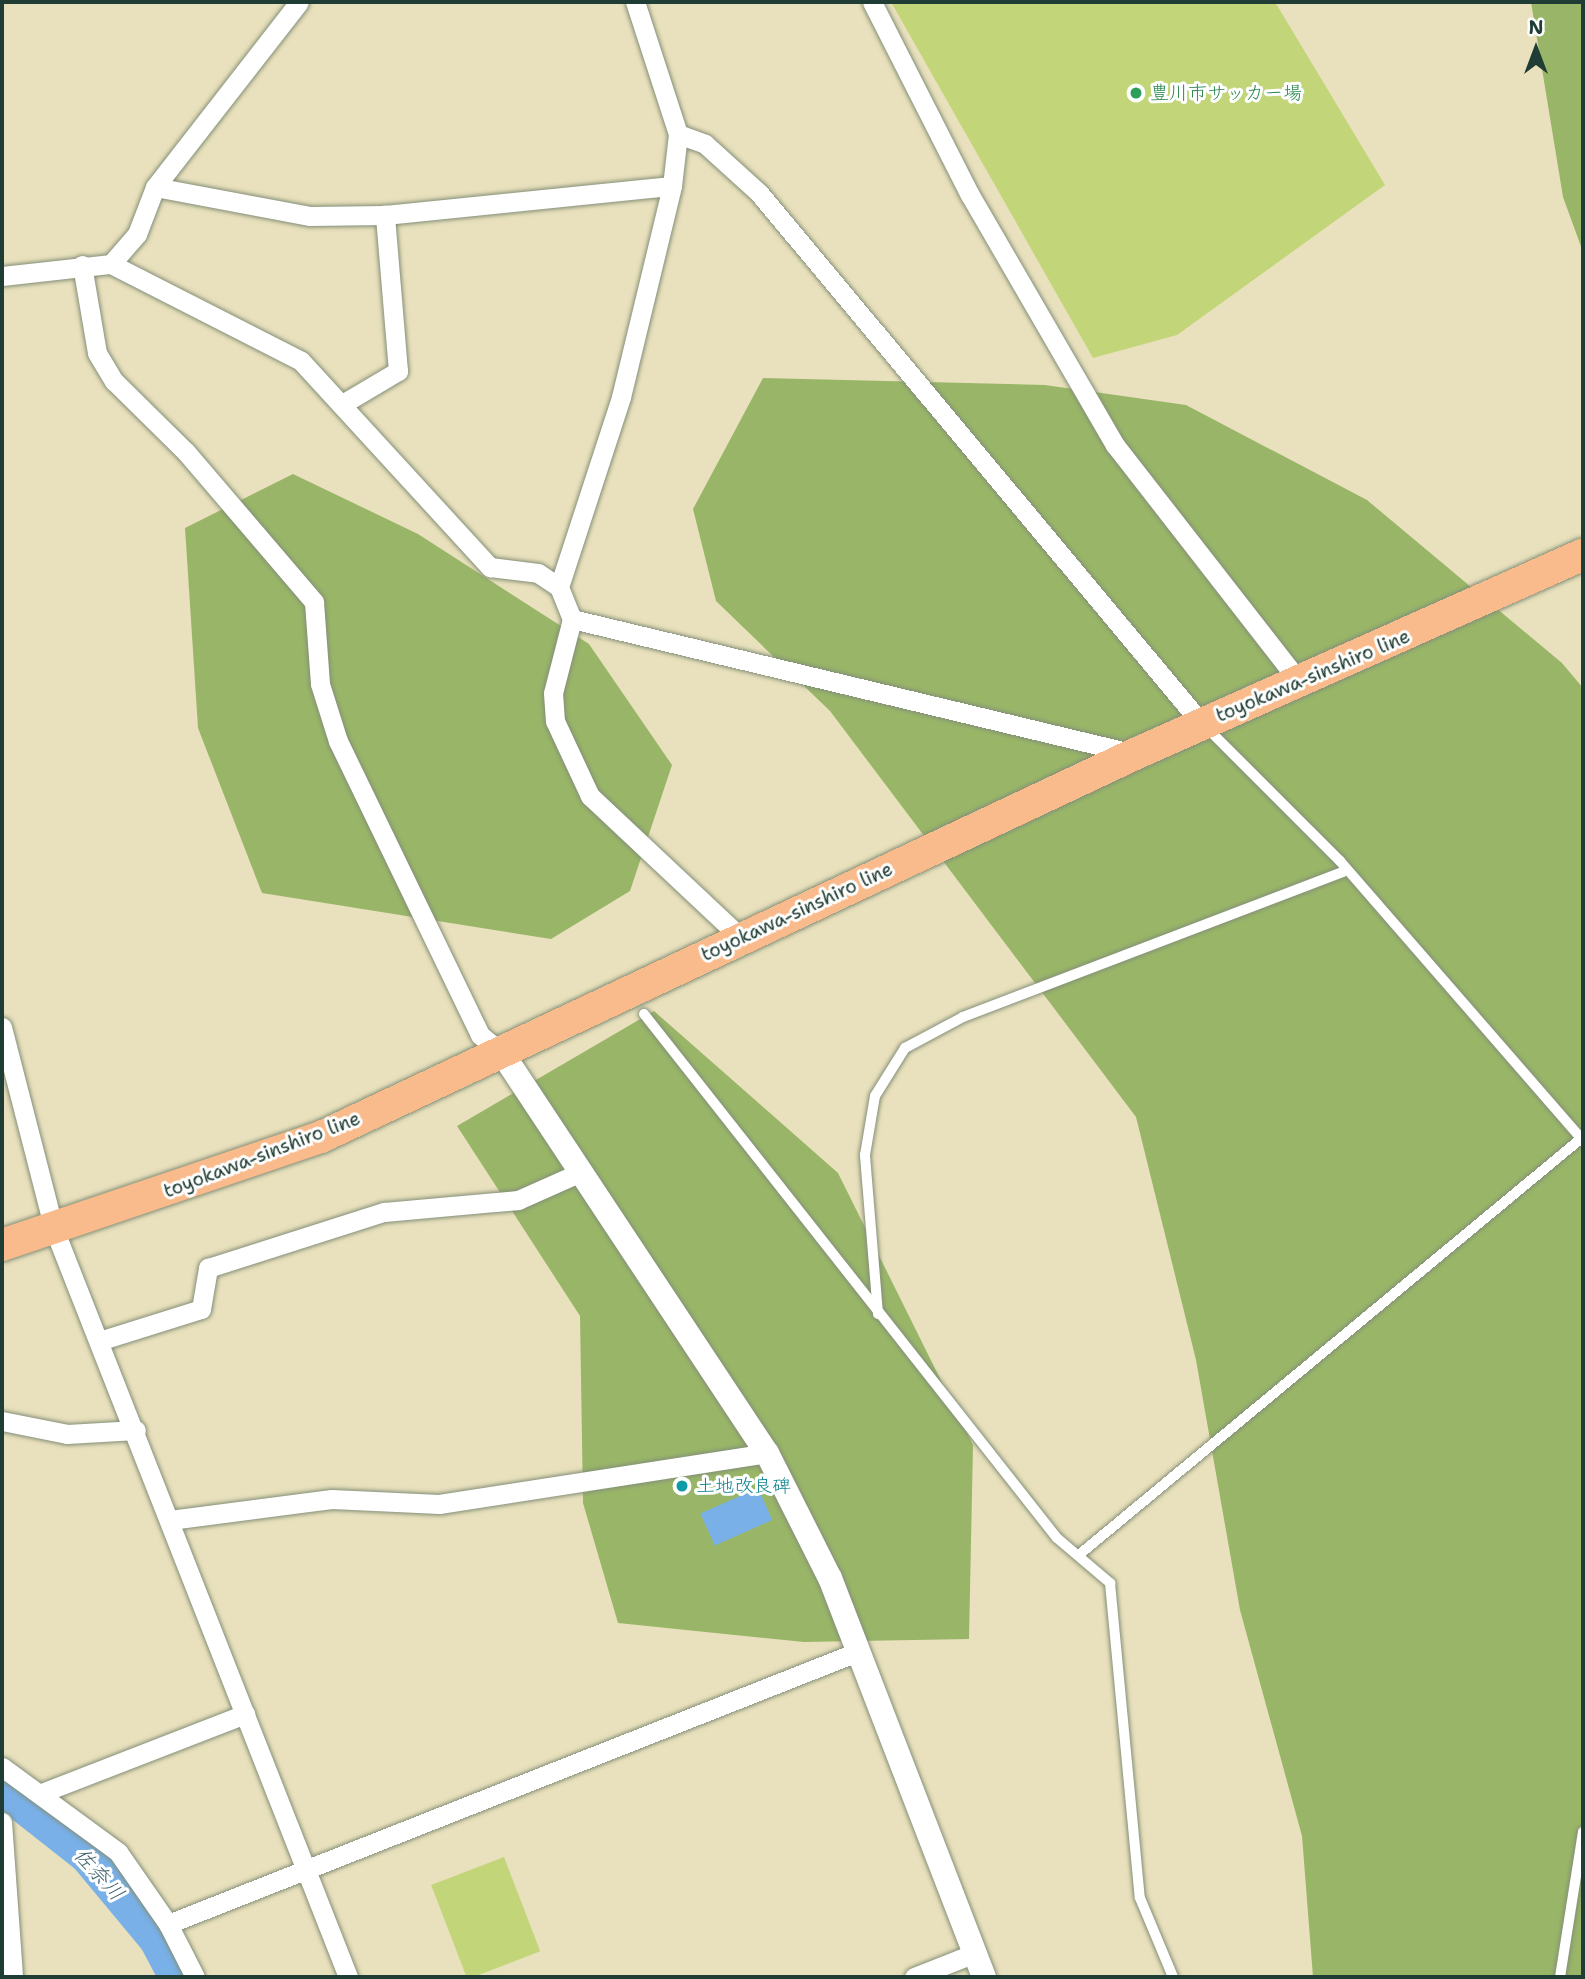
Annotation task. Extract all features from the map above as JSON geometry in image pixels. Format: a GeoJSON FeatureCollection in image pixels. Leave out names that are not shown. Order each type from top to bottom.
{"type":"FeatureCollection","features":[{"type":"Feature","properties":{"kind":"main road","name":"toyokawa-sinshiro line"},"geometry":{"type":"LineString","coordinates":[[2,1245],[321,1137],[1135,754],[1301,684],[1583,555]]}},
{"type":"Feature","properties":{"kind":"street"},"geometry":{"type":"LineString","coordinates":[[110,264],[138,234],[155,187],[299,2]]}},
{"type":"Feature","properties":{"kind":"street"},"geometry":{"type":"LineString","coordinates":[[559,587],[621,397],[672,187],[678,134],[635,2]]}},
{"type":"Feature","properties":{"kind":"street"},"geometry":{"type":"LineString","coordinates":[[872,2],[970,195],[1115,445],[1301,684]]}},
{"type":"Feature","properties":{"kind":"street"},"geometry":{"type":"LineString","coordinates":[[678,134],[705,144],[759,193],[1202,724]]}},
{"type":"Feature","properties":{"kind":"street"},"geometry":{"type":"LineString","coordinates":[[155,187],[310,216],[385,215],[672,187]]}},
{"type":"Feature","properties":{"kind":"street"},"geometry":{"type":"LineString","coordinates":[[344,403],[398,372],[385,215]]}},
{"type":"Feature","properties":{"kind":"street"},"geometry":{"type":"LineString","coordinates":[[2,276],[110,264],[301,361],[344,403],[489,567],[538,573],[559,587],[572,619],[553,693],[555,721],[590,796],[741,938]]}},
{"type":"Feature","properties":{"kind":"street"},"geometry":{"type":"LineString","coordinates":[[82,265],[97,353],[114,381],[186,452],[314,602],[320,684],[338,741],[480,1035],[502,1053],[767,1453],[830,1578],[984,1977]]}},
{"type":"Feature","properties":{"kind":"street"},"geometry":{"type":"LineString","coordinates":[[572,619],[1135,754]]}},
{"type":"Feature","properties":{"kind":"street"},"geometry":{"type":"LineString","coordinates":[[2,1027],[54,1229],[136,1430],[348,1977]]}},
{"type":"Feature","properties":{"kind":"street"},"geometry":{"type":"LineString","coordinates":[[99,1341],[201,1309],[208,1268],[384,1212],[518,1200],[580,1172]]}},
{"type":"Feature","properties":{"kind":"street"},"geometry":{"type":"LineString","coordinates":[[2,1421],[67,1434],[136,1430]]}},
{"type":"Feature","properties":{"kind":"street"},"geometry":{"type":"LineString","coordinates":[[170,1520],[332,1499],[439,1504],[767,1453]]}},
{"type":"Feature","properties":{"kind":"street"},"geometry":{"type":"LineString","coordinates":[[168,1924],[857,1652]]}},
{"type":"Feature","properties":{"kind":"street"},"geometry":{"type":"LineString","coordinates":[[44,1792],[245,1714]]}},
{"type":"Feature","properties":{"kind":"street"},"geometry":{"type":"LineString","coordinates":[[2,1767],[44,1792],[118,1852],[168,1924],[195,1977]]}},
{"type":"Feature","properties":{"kind":"street"},"geometry":{"type":"LineString","coordinates":[[2,1822],[13,1977]]}},
{"type":"Feature","properties":{"kind":"street"},"geometry":{"type":"LineString","coordinates":[[914,1977],[975,1953]]}},
{"type":"Feature","properties":{"kind":"lane"},"geometry":{"type":"LineString","coordinates":[[1080,1555],[1582,1138],[1343,872],[1340,861],[1202,724]]}},
{"type":"Feature","properties":{"kind":"lane"},"geometry":{"type":"LineString","coordinates":[[878,1314],[865,1155],[875,1096],[905,1048],[962,1017],[1343,872]]}},
{"type":"Feature","properties":{"kind":"lane"},"geometry":{"type":"LineString","coordinates":[[644,1014],[1056,1538],[1080,1555],[1110,1583],[1140,1898],[1173,1977]]}},
{"type":"Feature","properties":{"kind":"lane"},"geometry":{"type":"LineString","coordinates":[[1560,1977],[1583,1832]]}},
{"type":"Feature","properties":{"kind":"green space","name":"豊川市サッカー場"},"geometry":{"type":"Polygon","coordinates":[[[891,2],[1275,2],[1385,185],[1177,335],[1093,358],[891,2]]]}},
{"type":"Feature","properties":{"kind":"green space"},"geometry":{"type":"Polygon","coordinates":[[[1531,2],[1583,2],[1583,252],[1563,197],[1531,2]]]}},
{"type":"Feature","properties":{"kind":"green space"},"geometry":{"type":"Polygon","coordinates":[[[763,378],[1045,385],[1186,405],[1367,500],[1562,663],[1583,688],[1583,1977],[1313,1977],[1302,1836],[1240,1610],[1196,1360],[1136,1117],[830,711],[716,601],[693,509],[763,378]]]}},
{"type":"Feature","properties":{"kind":"green space"},"geometry":{"type":"Polygon","coordinates":[[[293,474],[418,534],[589,644],[672,765],[630,891],[551,939],[262,893],[198,728],[185,528],[293,474]]]}},
{"type":"Feature","properties":{"kind":"green space"},"geometry":{"type":"Polygon","coordinates":[[[654,1011],[838,1173],[973,1445],[969,1639],[804,1642],[618,1623],[583,1503],[580,1316],[457,1126],[654,1011]]]}},
{"type":"Feature","properties":{"kind":"green space"},"geometry":{"type":"Polygon","coordinates":[[[504,1857],[540,1951],[473,1977],[467,1977],[431,1885],[504,1857]]]}},
{"type":"Feature","properties":{"kind":"water"},"geometry":{"type":"Polygon","coordinates":[[[758,1488],[772,1520],[715,1546],[700,1514],[758,1488]]]}},
{"type":"Feature","properties":{"kind":"waterway","name":"佐奈川"},"geometry":{"type":"LineString","coordinates":[[2,1789],[87,1856],[156,1939],[176,1977]]}},
{"type":"Feature","properties":{"kind":"place","name":"豊川市サッカー場"},"geometry":{"type":"Point","coordinates":[1136,93]}},
{"type":"Feature","properties":{"kind":"place","name":"土地改良碑"},"geometry":{"type":"Point","coordinates":[682,1486]}}]}
